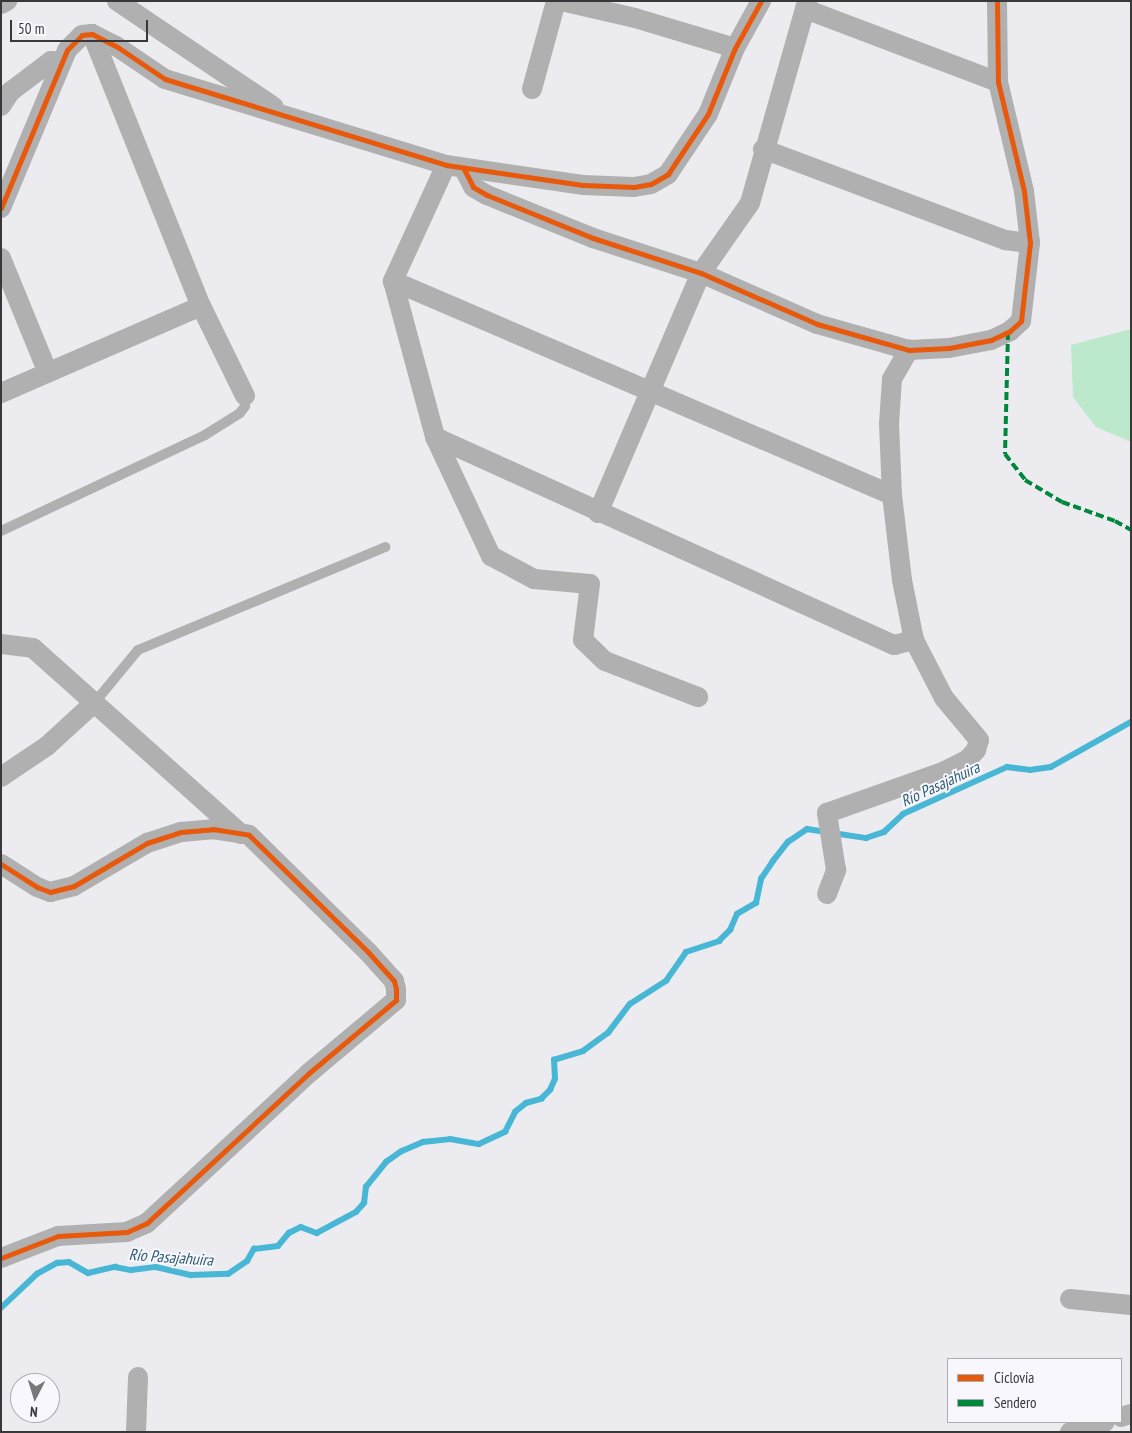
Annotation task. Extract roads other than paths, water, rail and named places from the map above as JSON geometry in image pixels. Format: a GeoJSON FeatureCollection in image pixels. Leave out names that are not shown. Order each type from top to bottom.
{"type":"FeatureCollection","features":[{"type":"Feature","properties":{"kind":"street"},"geometry":{"type":"LineString","coordinates":[[1,4],[7,1]]}},
{"type":"Feature","properties":{"kind":"street"},"geometry":{"type":"LineString","coordinates":[[117,1],[294,120]]}},
{"type":"Feature","properties":{"kind":"street"},"geometry":{"type":"LineString","coordinates":[[532,88],[556,1]]}},
{"type":"Feature","properties":{"kind":"street"},"geometry":{"type":"LineString","coordinates":[[561,1],[635,18],[735,48]]}},
{"type":"Feature","properties":{"kind":"street"},"geometry":{"type":"LineString","coordinates":[[1,208],[67,50],[82,35],[92,34],[116,46],[165,79],[294,120],[455,167],[583,185],[634,188],[651,184],[668,174],[708,114],[735,48],[761,1]]}},
{"type":"Feature","properties":{"kind":"street"},"geometry":{"type":"LineString","coordinates":[[455,167],[473,187],[487,195],[593,238],[701,273],[818,324],[910,350],[957,346],[991,340],[1010,331],[1021,321],[1030,244],[1024,192],[998,82],[997,1]]}},
{"type":"Feature","properties":{"kind":"street"},"geometry":{"type":"LineString","coordinates":[[598,513],[701,273],[750,203],[763,150],[806,5],[998,82]]}},
{"type":"Feature","properties":{"kind":"street"},"geometry":{"type":"LineString","coordinates":[[92,34],[201,306],[245,396]]}},
{"type":"Feature","properties":{"kind":"street"},"geometry":{"type":"LineString","coordinates":[[1,106],[10,92],[51,61],[62,62]]}},
{"type":"Feature","properties":{"kind":"street"},"geometry":{"type":"LineString","coordinates":[[763,150],[1005,240],[1030,244]]}},
{"type":"Feature","properties":{"kind":"street"},"geometry":{"type":"LineString","coordinates":[[455,167],[392,280],[435,437],[491,556],[534,579],[590,584],[583,640],[605,661],[698,697]]}},
{"type":"Feature","properties":{"kind":"street"},"geometry":{"type":"LineString","coordinates":[[1,258],[48,373]]}},
{"type":"Feature","properties":{"kind":"street"},"geometry":{"type":"LineString","coordinates":[[392,280],[648,393],[892,495]]}},
{"type":"Feature","properties":{"kind":"street"},"geometry":{"type":"LineString","coordinates":[[1,393],[201,306]]}},
{"type":"Feature","properties":{"kind":"street"},"geometry":{"type":"LineString","coordinates":[[827,894],[836,870],[827,813],[943,772],[968,759],[976,750],[976,734],[944,698],[914,640],[902,580],[892,495],[889,424],[892,379],[910,350]]}},
{"type":"Feature","properties":{"kind":"street"},"geometry":{"type":"LineString","coordinates":[[435,437],[598,513],[894,645],[914,640]]}},
{"type":"Feature","properties":{"kind":"street"},"geometry":{"type":"LineString","coordinates":[[1,644],[33,648],[96,702],[241,834]]}},
{"type":"Feature","properties":{"kind":"street"},"geometry":{"type":"LineString","coordinates":[[1,777],[47,746],[96,702]]}},
{"type":"Feature","properties":{"kind":"street"},"geometry":{"type":"LineString","coordinates":[[1,864],[37,888],[50,892],[74,886],[147,843],[181,832],[213,829],[249,835],[368,952],[394,981],[396,1000],[302,1079],[146,1223],[127,1232],[58,1236],[1,1258]]}},
{"type":"Feature","properties":{"kind":"street"},"geometry":{"type":"LineString","coordinates":[[1070,1299],[1131,1305]]}},
{"type":"Feature","properties":{"kind":"street"},"geometry":{"type":"LineString","coordinates":[[136,1432],[138,1377]]}},
{"type":"Feature","properties":{"kind":"street"},"geometry":{"type":"LineString","coordinates":[[1070,1432],[1102,1423]]}},
{"type":"Feature","properties":{"kind":"lane"},"geometry":{"type":"LineString","coordinates":[[1,531],[206,435],[240,413],[245,406],[245,396]]}},
{"type":"Feature","properties":{"kind":"lane"},"geometry":{"type":"LineString","coordinates":[[96,702],[138,650],[385,547]]}},
{"type":"Feature","properties":{"kind":"waterway","name":"Río Pasajahuira"},"geometry":{"type":"LineString","coordinates":[[1,1308],[37,1274],[57,1263],[69,1262],[88,1273],[115,1267],[131,1270],[156,1267],[191,1275],[228,1274],[247,1261],[254,1249],[278,1246],[289,1233],[301,1227],[317,1233],[356,1212],[364,1203],[366,1187],[386,1162],[402,1151],[423,1142],[450,1139],[479,1144],[505,1132],[515,1112],[526,1103],[541,1099],[550,1090],[555,1079],[554,1060],[583,1051],[608,1033],[630,1004],[666,981],[686,952],[719,941],[730,930],[737,914],[756,903],[761,879],[773,861],[788,842],[807,829],[866,838],[884,832],[903,814],[1007,767],[1030,770],[1051,767],[1131,722]]}}]}
